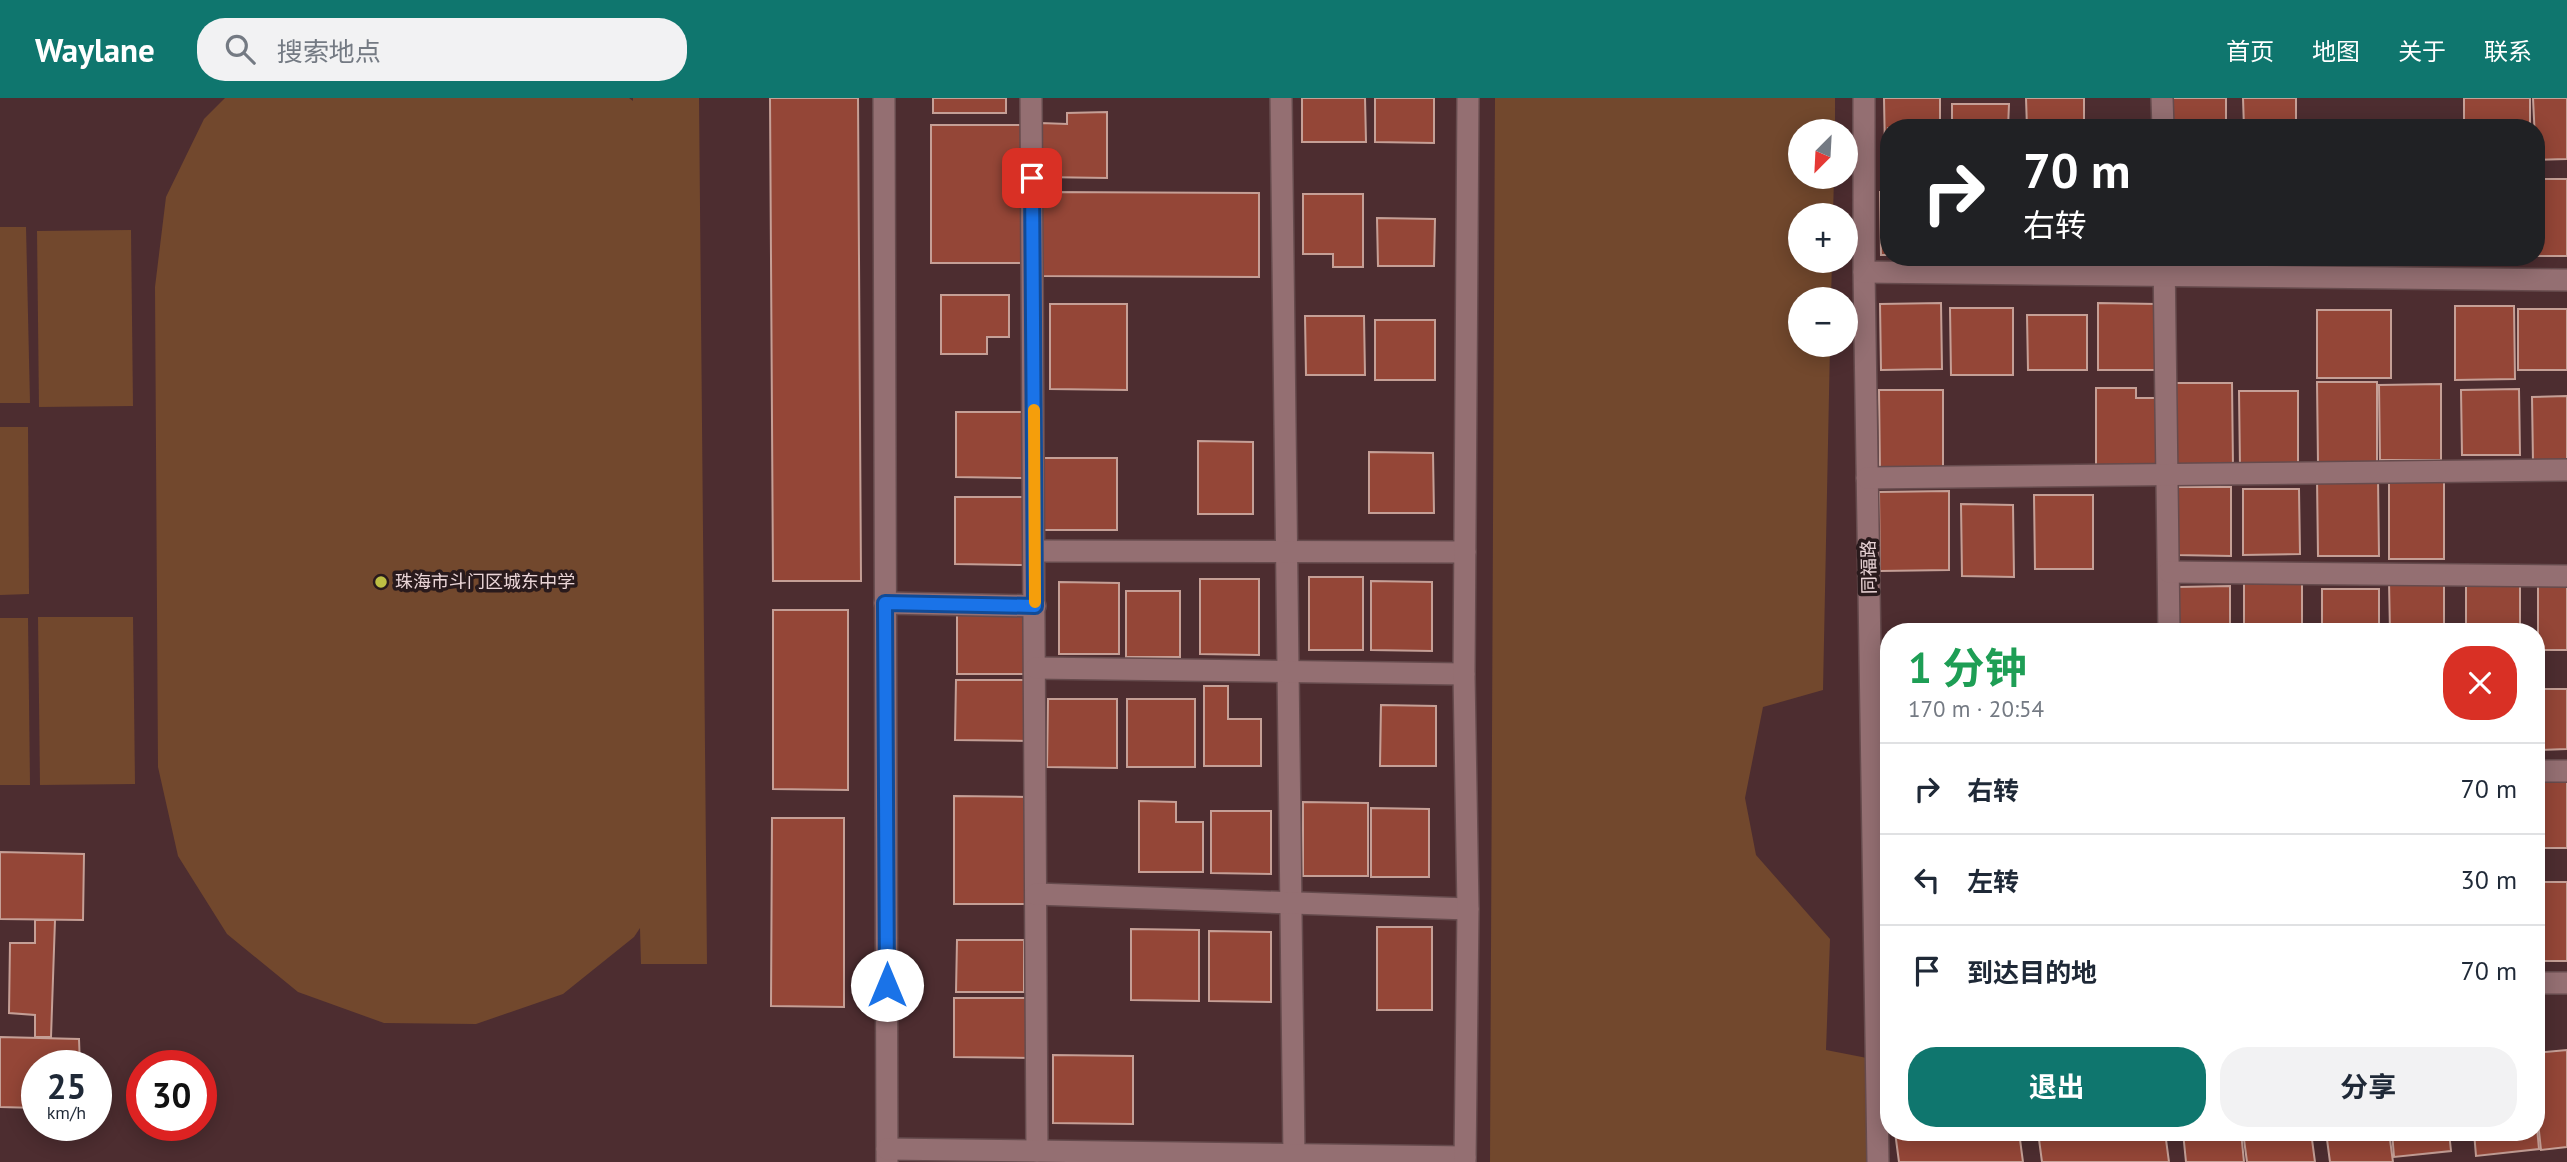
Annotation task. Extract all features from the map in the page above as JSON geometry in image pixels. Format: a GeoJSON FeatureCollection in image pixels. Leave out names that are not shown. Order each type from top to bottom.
{"type":"FeatureCollection","features":[{"type":"Feature","properties":{"kind":"street"},"geometry":{"type":"LineString","coordinates":[[884,98],[887,1156],[1037,1151],[1465,1160],[1468,909],[1464,674],[1468,98]]}},
{"type":"Feature","properties":{"kind":"street"},"geometry":{"type":"LineString","coordinates":[[1031,98],[1037,1151]]}},
{"type":"Feature","properties":{"kind":"street"},"geometry":{"type":"LineString","coordinates":[[1281,98],[1294,1156]]}},
{"type":"Feature","properties":{"kind":"street","name":"同福路"},"geometry":{"type":"LineString","coordinates":[[1864,98],[1867,478],[1880,919]]}},
{"type":"Feature","properties":{"kind":"street"},"geometry":{"type":"LineString","coordinates":[[2162,98],[2163,119]]}},
{"type":"Feature","properties":{"kind":"street"},"geometry":{"type":"LineString","coordinates":[[2164,266],[2169,623]]}},
{"type":"Feature","properties":{"kind":"street"},"geometry":{"type":"LineString","coordinates":[[1864,272],[2164,266],[2567,280]]}},
{"type":"Feature","properties":{"kind":"street"},"geometry":{"type":"LineString","coordinates":[[1867,478],[2567,470]]}},
{"type":"Feature","properties":{"kind":"street"},"geometry":{"type":"LineString","coordinates":[[1035,551],[1465,552]]}},
{"type":"Feature","properties":{"kind":"street"},"geometry":{"type":"LineString","coordinates":[[2169,572],[2567,576]]}},
{"type":"Feature","properties":{"kind":"street"},"geometry":{"type":"LineString","coordinates":[[885,603],[1035,606]]}},
{"type":"Feature","properties":{"kind":"street"},"geometry":{"type":"LineString","coordinates":[[1036,668],[1464,674]]}},
{"type":"Feature","properties":{"kind":"street"},"geometry":{"type":"LineString","coordinates":[[2545,771],[2567,771]]}},
{"type":"Feature","properties":{"kind":"street"},"geometry":{"type":"LineString","coordinates":[[1036,894],[1468,909]]}},
{"type":"Feature","properties":{"kind":"street"},"geometry":{"type":"LineString","coordinates":[[2545,982],[2567,983]]}},
{"type":"Feature","properties":{"kind":"street","name":"同福路"},"geometry":{"type":"LineString","coordinates":[[1878,1162],[1880,1074]]}},
{"type":"Feature","properties":{"kind":"shaded area"},"geometry":{"type":"Polygon","coordinates":[[[225,98],[629,98],[633,101],[633,98],[699,98],[707,964],[641,964],[640,928],[634,937],[563,994],[476,1024],[384,1023],[298,992],[227,934],[178,856],[158,767],[155,287],[166,197],[204,119],[225,98]]]}},
{"type":"Feature","properties":{"kind":"shaded area"},"geometry":{"type":"Polygon","coordinates":[[[1495,98],[1835,98],[1835,119],[1788,119],[1788,189],[1834,189],[1833,203],[1788,203],[1788,273],[1832,273],[1831,287],[1788,287],[1788,357],[1830,357],[1823,690],[1763,707],[1745,798],[1756,855],[1830,939],[1826,1050],[1867,1058],[1866,1162],[1490,1162],[1495,98]]]}},
{"type":"Feature","properties":{"kind":"shaded area"},"geometry":{"type":"Polygon","coordinates":[[[0,227],[26,227],[30,403],[0,403],[0,227]]]}},
{"type":"Feature","properties":{"kind":"shaded area"},"geometry":{"type":"Polygon","coordinates":[[[131,230],[133,406],[39,407],[37,231],[131,230]]]}},
{"type":"Feature","properties":{"kind":"shaded area"},"geometry":{"type":"Polygon","coordinates":[[[0,427],[28,427],[29,594],[0,595],[0,427]]]}},
{"type":"Feature","properties":{"kind":"shaded area"},"geometry":{"type":"Polygon","coordinates":[[[38,617],[133,617],[135,784],[40,785],[38,617]]]}},
{"type":"Feature","properties":{"kind":"shaded area"},"geometry":{"type":"Polygon","coordinates":[[[0,618],[28,618],[30,785],[0,785],[0,618]]]}},
{"type":"Feature","properties":{"kind":"building"},"geometry":{"type":"Polygon","coordinates":[[[770,98],[858,98],[861,581],[773,581],[770,98]]]}},
{"type":"Feature","properties":{"kind":"building"},"geometry":{"type":"Polygon","coordinates":[[[933,98],[1006,98],[1006,113],[933,113],[933,98]]]}},
{"type":"Feature","properties":{"kind":"building"},"geometry":{"type":"Polygon","coordinates":[[[1302,98],[1365,98],[1366,142],[1302,142],[1302,98]]]}},
{"type":"Feature","properties":{"kind":"building"},"geometry":{"type":"Polygon","coordinates":[[[1375,98],[1434,98],[1434,143],[1375,142],[1375,98]]]}},
{"type":"Feature","properties":{"kind":"building"},"geometry":{"type":"Polygon","coordinates":[[[1884,98],[1940,98],[1940,119],[1884,119],[1884,98]]]}},
{"type":"Feature","properties":{"kind":"building"},"geometry":{"type":"Polygon","coordinates":[[[2026,98],[2084,98],[2084,119],[2027,119],[2026,98]]]}},
{"type":"Feature","properties":{"kind":"building"},"geometry":{"type":"Polygon","coordinates":[[[2173,98],[2226,98],[2226,119],[2173,119],[2173,98]]]}},
{"type":"Feature","properties":{"kind":"building"},"geometry":{"type":"Polygon","coordinates":[[[2243,98],[2296,98],[2296,119],[2244,119],[2243,98]]]}},
{"type":"Feature","properties":{"kind":"building"},"geometry":{"type":"Polygon","coordinates":[[[2464,98],[2530,98],[2530,119],[2464,119],[2464,98]]]}},
{"type":"Feature","properties":{"kind":"building"},"geometry":{"type":"Polygon","coordinates":[[[2533,98],[2567,98],[2567,159],[2545,160],[2545,119],[2534,119],[2533,98]]]}},
{"type":"Feature","properties":{"kind":"building"},"geometry":{"type":"Polygon","coordinates":[[[1952,104],[2009,104],[2008,119],[1952,119],[1952,104]]]}},
{"type":"Feature","properties":{"kind":"building"},"geometry":{"type":"Polygon","coordinates":[[[1107,112],[1107,178],[1041,177],[1041,123],[1067,124],[1067,113],[1107,112]]]}},
{"type":"Feature","properties":{"kind":"building"},"geometry":{"type":"Polygon","coordinates":[[[931,125],[1021,125],[1021,263],[931,263],[931,125]]]}},
{"type":"Feature","properties":{"kind":"building"},"geometry":{"type":"Polygon","coordinates":[[[2545,179],[2567,179],[2567,256],[2545,256],[2545,179]]]}},
{"type":"Feature","properties":{"kind":"building"},"geometry":{"type":"Polygon","coordinates":[[[1042,192],[1259,193],[1259,277],[1042,276],[1042,192]]]}},
{"type":"Feature","properties":{"kind":"building"},"geometry":{"type":"Polygon","coordinates":[[[1303,194],[1363,194],[1363,267],[1333,267],[1333,254],[1303,254],[1303,194]]]}},
{"type":"Feature","properties":{"kind":"building"},"geometry":{"type":"Polygon","coordinates":[[[1377,218],[1435,219],[1434,266],[1378,266],[1377,218]]]}},
{"type":"Feature","properties":{"kind":"building"},"geometry":{"type":"Polygon","coordinates":[[[941,295],[1009,295],[1009,337],[987,337],[987,354],[941,354],[941,295]]]}},
{"type":"Feature","properties":{"kind":"building"},"geometry":{"type":"Polygon","coordinates":[[[1941,303],[1942,369],[1881,370],[1880,304],[1941,303]]]}},
{"type":"Feature","properties":{"kind":"building"},"geometry":{"type":"Polygon","coordinates":[[[2098,303],[2157,304],[2157,370],[2098,370],[2098,303]]]}},
{"type":"Feature","properties":{"kind":"building"},"geometry":{"type":"Polygon","coordinates":[[[1050,304],[1127,304],[1127,390],[1050,389],[1050,304]]]}},
{"type":"Feature","properties":{"kind":"building"},"geometry":{"type":"Polygon","coordinates":[[[2455,306],[2514,306],[2515,379],[2455,380],[2455,306]]]}},
{"type":"Feature","properties":{"kind":"building"},"geometry":{"type":"Polygon","coordinates":[[[1950,308],[2013,308],[2013,375],[1951,375],[1950,308]]]}},
{"type":"Feature","properties":{"kind":"building"},"geometry":{"type":"Polygon","coordinates":[[[2518,309],[2567,309],[2567,370],[2518,370],[2518,309]]]}},
{"type":"Feature","properties":{"kind":"building"},"geometry":{"type":"Polygon","coordinates":[[[2317,310],[2391,310],[2391,378],[2317,378],[2317,310]]]}},
{"type":"Feature","properties":{"kind":"building"},"geometry":{"type":"Polygon","coordinates":[[[2027,315],[2087,315],[2087,370],[2028,370],[2027,315]]]}},
{"type":"Feature","properties":{"kind":"building"},"geometry":{"type":"Polygon","coordinates":[[[1305,316],[1364,316],[1365,375],[1306,375],[1305,316]]]}},
{"type":"Feature","properties":{"kind":"building"},"geometry":{"type":"Polygon","coordinates":[[[1375,320],[1435,320],[1435,380],[1375,380],[1375,320]]]}},
{"type":"Feature","properties":{"kind":"building"},"geometry":{"type":"Polygon","coordinates":[[[2317,382],[2377,382],[2377,463],[2318,463],[2317,382]]]}},
{"type":"Feature","properties":{"kind":"building"},"geometry":{"type":"Polygon","coordinates":[[[2176,383],[2232,383],[2233,468],[2177,468],[2176,383]]]}},
{"type":"Feature","properties":{"kind":"building"},"geometry":{"type":"Polygon","coordinates":[[[2441,384],[2441,460],[2380,460],[2379,385],[2441,384]]]}},
{"type":"Feature","properties":{"kind":"building"},"geometry":{"type":"Polygon","coordinates":[[[2096,388],[2136,388],[2136,398],[2156,398],[2157,465],[2096,465],[2096,388]]]}},
{"type":"Feature","properties":{"kind":"building"},"geometry":{"type":"Polygon","coordinates":[[[2519,389],[2520,455],[2462,455],[2461,390],[2519,389]]]}},
{"type":"Feature","properties":{"kind":"building"},"geometry":{"type":"Polygon","coordinates":[[[1879,390],[1943,390],[1943,473],[1880,472],[1879,390]]]}},
{"type":"Feature","properties":{"kind":"building"},"geometry":{"type":"Polygon","coordinates":[[[2239,391],[2298,391],[2298,468],[2240,467],[2239,391]]]}},
{"type":"Feature","properties":{"kind":"building"},"geometry":{"type":"Polygon","coordinates":[[[2567,396],[2567,463],[2533,463],[2532,397],[2567,396]]]}},
{"type":"Feature","properties":{"kind":"building"},"geometry":{"type":"Polygon","coordinates":[[[956,412],[1022,412],[1023,478],[956,477],[956,412]]]}},
{"type":"Feature","properties":{"kind":"building"},"geometry":{"type":"Polygon","coordinates":[[[1198,441],[1253,442],[1253,514],[1198,514],[1198,441]]]}},
{"type":"Feature","properties":{"kind":"building"},"geometry":{"type":"Polygon","coordinates":[[[1369,452],[1433,453],[1434,513],[1369,513],[1369,452]]]}},
{"type":"Feature","properties":{"kind":"building"},"geometry":{"type":"Polygon","coordinates":[[[1042,458],[1117,458],[1117,530],[1042,530],[1042,458]]]}},
{"type":"Feature","properties":{"kind":"building"},"geometry":{"type":"Polygon","coordinates":[[[2317,477],[2378,477],[2379,556],[2318,556],[2317,477]]]}},
{"type":"Feature","properties":{"kind":"building"},"geometry":{"type":"Polygon","coordinates":[[[2389,477],[2444,477],[2444,559],[2389,559],[2389,477]]]}},
{"type":"Feature","properties":{"kind":"building"},"geometry":{"type":"Polygon","coordinates":[[[2175,487],[2231,487],[2231,556],[2176,555],[2175,487]]]}},
{"type":"Feature","properties":{"kind":"building"},"geometry":{"type":"Polygon","coordinates":[[[2243,489],[2299,489],[2300,554],[2243,555],[2243,489]]]}},
{"type":"Feature","properties":{"kind":"building"},"geometry":{"type":"Polygon","coordinates":[[[1949,491],[1949,570],[1880,571],[1879,492],[1949,491]]]}},
{"type":"Feature","properties":{"kind":"building"},"geometry":{"type":"Polygon","coordinates":[[[2034,495],[2093,495],[2093,569],[2035,569],[2034,495]]]}},
{"type":"Feature","properties":{"kind":"building"},"geometry":{"type":"Polygon","coordinates":[[[955,497],[1024,497],[1024,565],[955,564],[955,497]]]}},
{"type":"Feature","properties":{"kind":"building"},"geometry":{"type":"Polygon","coordinates":[[[1961,504],[2013,505],[2014,577],[1962,576],[1961,504]]]}},
{"type":"Feature","properties":{"kind":"building"},"geometry":{"type":"Polygon","coordinates":[[[1309,577],[1363,577],[1363,650],[1309,650],[1309,577]]]}},
{"type":"Feature","properties":{"kind":"building"},"geometry":{"type":"Polygon","coordinates":[[[2466,578],[2520,578],[2520,623],[2466,623],[2466,578]]]}},
{"type":"Feature","properties":{"kind":"building"},"geometry":{"type":"Polygon","coordinates":[[[1200,579],[1259,579],[1259,655],[1200,654],[1200,579]]]}},
{"type":"Feature","properties":{"kind":"building"},"geometry":{"type":"Polygon","coordinates":[[[2538,580],[2567,580],[2567,650],[2545,650],[2545,623],[2538,623],[2538,580]]]}},
{"type":"Feature","properties":{"kind":"building"},"geometry":{"type":"Polygon","coordinates":[[[1371,581],[1432,582],[1432,651],[1371,650],[1371,581]]]}},
{"type":"Feature","properties":{"kind":"building"},"geometry":{"type":"Polygon","coordinates":[[[2389,581],[2444,581],[2444,623],[2390,623],[2389,581]]]}},
{"type":"Feature","properties":{"kind":"building"},"geometry":{"type":"Polygon","coordinates":[[[1059,582],[1119,583],[1119,654],[1059,654],[1059,582]]]}},
{"type":"Feature","properties":{"kind":"building"},"geometry":{"type":"Polygon","coordinates":[[[2244,583],[2302,583],[2302,623],[2244,623],[2244,583]]]}},
{"type":"Feature","properties":{"kind":"building"},"geometry":{"type":"Polygon","coordinates":[[[2230,586],[2230,623],[2178,623],[2177,587],[2230,586]]]}},
{"type":"Feature","properties":{"kind":"building"},"geometry":{"type":"Polygon","coordinates":[[[2322,589],[2379,589],[2379,623],[2322,623],[2322,589]]]}},
{"type":"Feature","properties":{"kind":"building"},"geometry":{"type":"Polygon","coordinates":[[[1126,591],[1180,591],[1180,657],[1126,657],[1126,591]]]}},
{"type":"Feature","properties":{"kind":"building"},"geometry":{"type":"Polygon","coordinates":[[[773,610],[848,610],[848,790],[773,789],[773,610]]]}},
{"type":"Feature","properties":{"kind":"building"},"geometry":{"type":"Polygon","coordinates":[[[957,611],[1029,611],[1030,674],[957,674],[957,611]]]}},
{"type":"Feature","properties":{"kind":"building"},"geometry":{"type":"Polygon","coordinates":[[[956,680],[1030,680],[1030,741],[955,740],[956,680]]]}},
{"type":"Feature","properties":{"kind":"building"},"geometry":{"type":"Polygon","coordinates":[[[1204,686],[1228,686],[1228,719],[1261,719],[1261,766],[1204,766],[1204,686]]]}},
{"type":"Feature","properties":{"kind":"building"},"geometry":{"type":"Polygon","coordinates":[[[2545,689],[2567,689],[2567,749],[2545,750],[2545,689]]]}},
{"type":"Feature","properties":{"kind":"building"},"geometry":{"type":"Polygon","coordinates":[[[1048,699],[1117,699],[1117,768],[1047,767],[1048,699]]]}},
{"type":"Feature","properties":{"kind":"building"},"geometry":{"type":"Polygon","coordinates":[[[1127,699],[1195,699],[1195,767],[1127,767],[1127,699]]]}},
{"type":"Feature","properties":{"kind":"building"},"geometry":{"type":"Polygon","coordinates":[[[1381,705],[1436,706],[1436,766],[1380,766],[1381,705]]]}},
{"type":"Feature","properties":{"kind":"building"},"geometry":{"type":"Polygon","coordinates":[[[2545,776],[2567,776],[2567,848],[2545,848],[2545,776]]]}},
{"type":"Feature","properties":{"kind":"building"},"geometry":{"type":"Polygon","coordinates":[[[954,796],[1028,797],[1029,904],[954,904],[954,796]]]}},
{"type":"Feature","properties":{"kind":"building"},"geometry":{"type":"Polygon","coordinates":[[[1139,801],[1176,802],[1176,822],[1203,822],[1203,872],[1139,872],[1139,801]]]}},
{"type":"Feature","properties":{"kind":"building"},"geometry":{"type":"Polygon","coordinates":[[[1303,802],[1368,803],[1368,876],[1303,876],[1303,802]]]}},
{"type":"Feature","properties":{"kind":"building"},"geometry":{"type":"Polygon","coordinates":[[[1371,808],[1429,809],[1429,877],[1371,877],[1371,808]]]}},
{"type":"Feature","properties":{"kind":"building"},"geometry":{"type":"Polygon","coordinates":[[[1211,811],[1271,811],[1271,874],[1211,873],[1211,811]]]}},
{"type":"Feature","properties":{"kind":"building"},"geometry":{"type":"Polygon","coordinates":[[[772,818],[844,818],[844,1007],[771,1006],[772,818]]]}},
{"type":"Feature","properties":{"kind":"building"},"geometry":{"type":"Polygon","coordinates":[[[0,852],[84,854],[83,920],[0,919],[0,852]]]}},
{"type":"Feature","properties":{"kind":"building"},"geometry":{"type":"Polygon","coordinates":[[[2545,882],[2567,882],[2567,961],[2545,961],[2545,882]]]}},
{"type":"Feature","properties":{"kind":"building"},"geometry":{"type":"Polygon","coordinates":[[[35,920],[55,920],[51,1037],[35,1037],[35,1015],[9,1013],[10,943],[35,943],[35,920]]]}},
{"type":"Feature","properties":{"kind":"building"},"geometry":{"type":"Polygon","coordinates":[[[1377,927],[1432,927],[1432,1010],[1377,1010],[1377,927]]]}},
{"type":"Feature","properties":{"kind":"building"},"geometry":{"type":"Polygon","coordinates":[[[1131,929],[1199,930],[1199,1001],[1131,1000],[1131,929]]]}},
{"type":"Feature","properties":{"kind":"building"},"geometry":{"type":"Polygon","coordinates":[[[1209,931],[1271,932],[1271,1002],[1209,1001],[1209,931]]]}},
{"type":"Feature","properties":{"kind":"building"},"geometry":{"type":"Polygon","coordinates":[[[957,940],[1024,940],[1024,992],[956,992],[957,940]]]}},
{"type":"Feature","properties":{"kind":"building"},"geometry":{"type":"Polygon","coordinates":[[[954,998],[1031,998],[1031,1058],[954,1057],[954,998]]]}},
{"type":"Feature","properties":{"kind":"building"},"geometry":{"type":"Polygon","coordinates":[[[0,1037],[79,1039],[79,1050],[21,1050],[21,1108],[0,1107],[0,1037]]]}},
{"type":"Feature","properties":{"kind":"building"},"geometry":{"type":"Polygon","coordinates":[[[2567,1050],[2567,1147],[2541,1150],[2540,1141],[2545,1141],[2545,1052],[2567,1050]]]}},
{"type":"Feature","properties":{"kind":"building"},"geometry":{"type":"Polygon","coordinates":[[[1053,1055],[1133,1056],[1133,1124],[1053,1123],[1053,1055]]]}},
{"type":"Feature","properties":{"kind":"building"},"geometry":{"type":"Polygon","coordinates":[[[1896,1141],[2020,1141],[2023,1162],[1899,1162],[1896,1141]]]}},
{"type":"Feature","properties":{"kind":"building"},"geometry":{"type":"Polygon","coordinates":[[[2039,1141],[2166,1141],[2169,1162],[2042,1162],[2039,1141]]]}},
{"type":"Feature","properties":{"kind":"building"},"geometry":{"type":"Polygon","coordinates":[[[2184,1141],[2242,1141],[2244,1162],[2186,1162],[2184,1141]]]}},
{"type":"Feature","properties":{"kind":"building"},"geometry":{"type":"Polygon","coordinates":[[[2244,1141],[2312,1141],[2315,1162],[2247,1162],[2244,1141]]]}},
{"type":"Feature","properties":{"kind":"building"},"geometry":{"type":"Polygon","coordinates":[[[2327,1141],[2390,1141],[2393,1162],[2330,1162],[2327,1141]]]}},
{"type":"Feature","properties":{"kind":"building"},"geometry":{"type":"Polygon","coordinates":[[[2393,1141],[2450,1141],[2451,1151],[2394,1157],[2393,1141]]]}},
{"type":"Feature","properties":{"kind":"building"},"geometry":{"type":"Polygon","coordinates":[[[2475,1141],[2538,1141],[2539,1149],[2476,1156],[2475,1141]]]}},
{"type":"Feature","properties":{"kind":"slow traffic"},"geometry":{"type":"LineString","coordinates":[[1034,410],[1035,602]]}},
{"type":"Feature","properties":{"kind":"place","name":"珠海市斗门区城东中学"},"geometry":{"type":"Point","coordinates":[381,582]}},
{"type":"Feature","properties":{"kind":"route"},"geometry":{"type":"LineString","coordinates":[[887,985],[885,603],[1035,606],[1032,178]]}}]}
